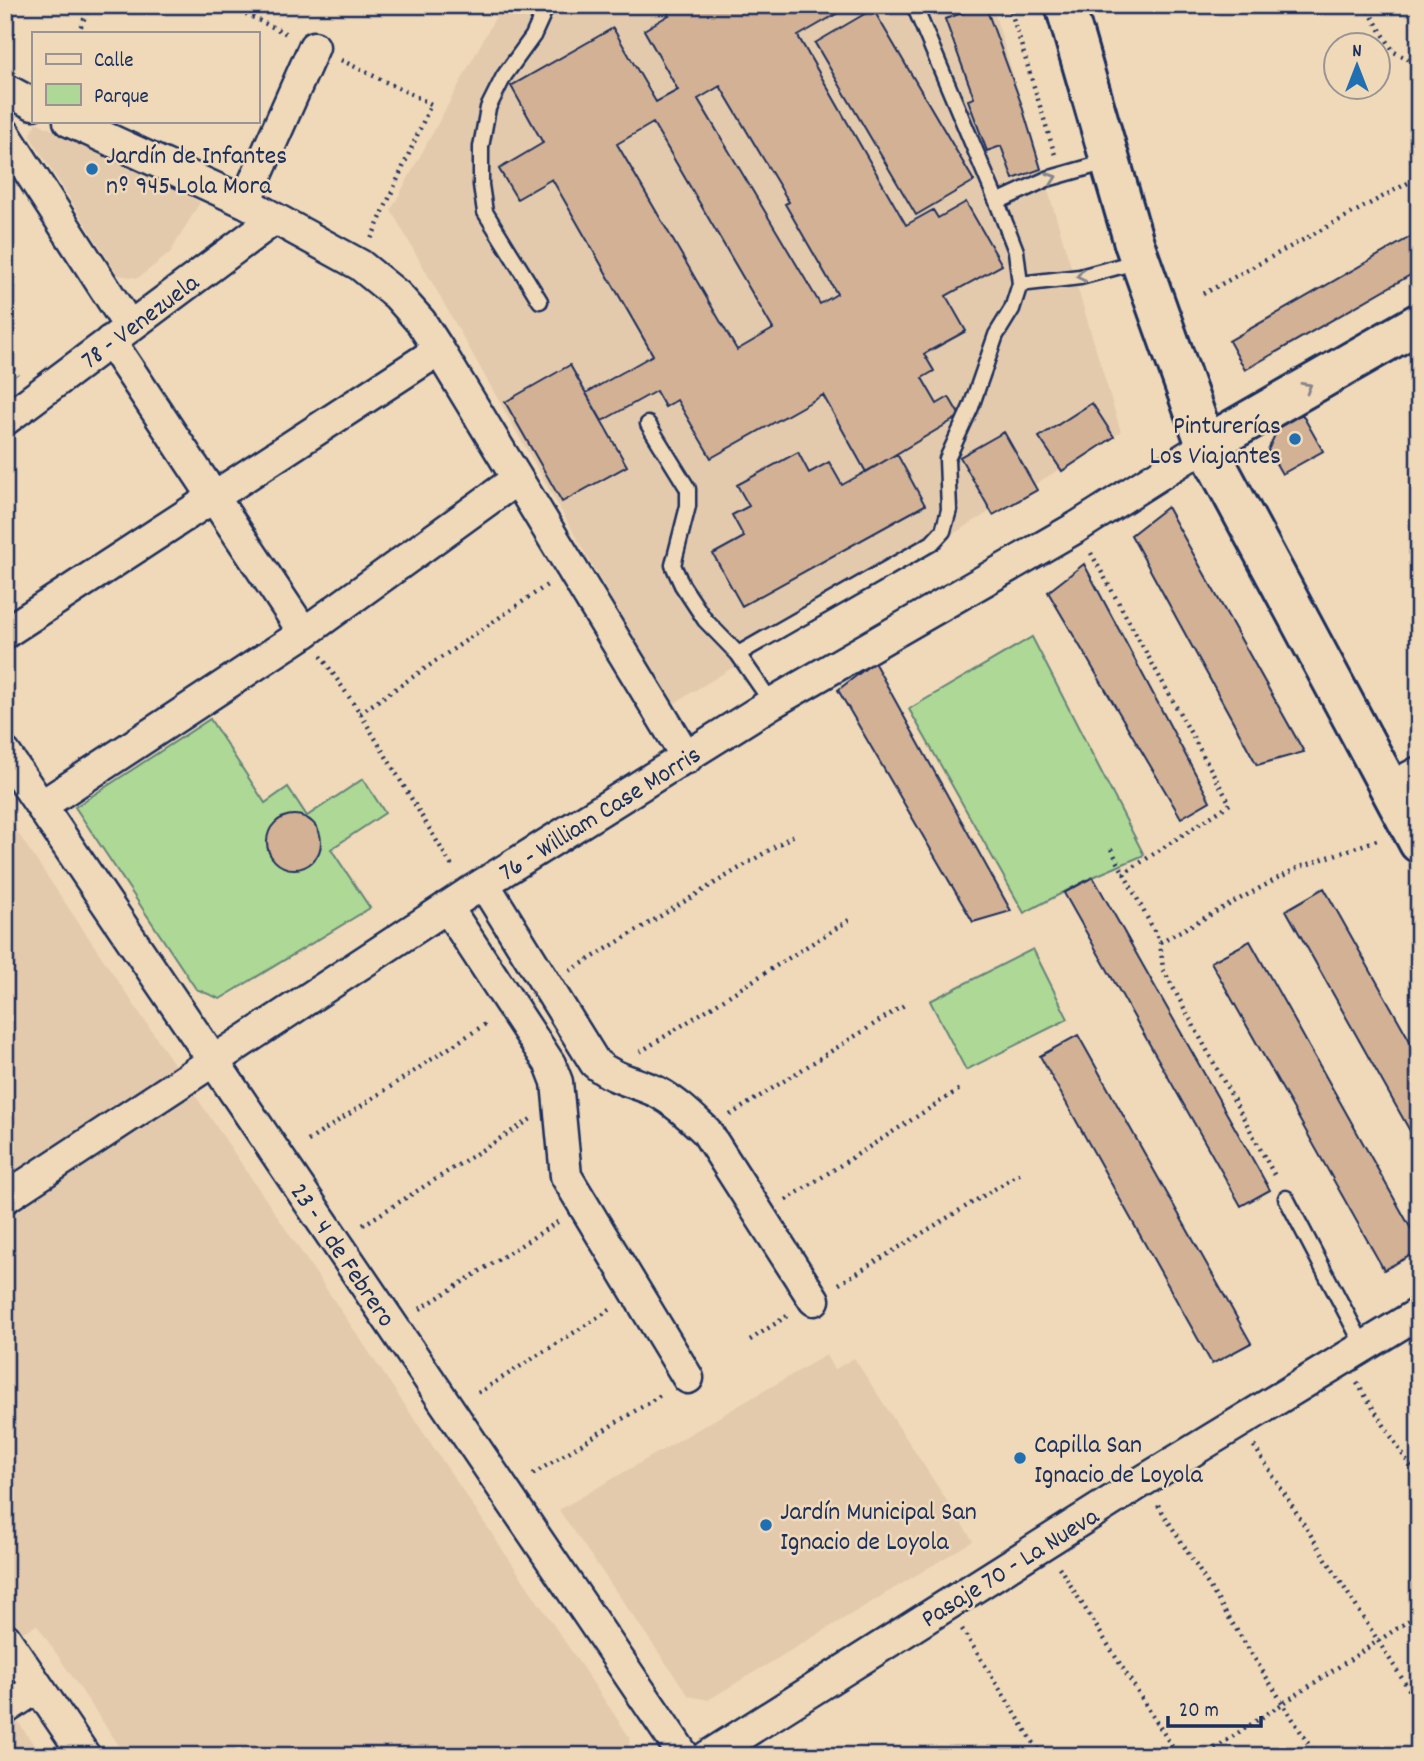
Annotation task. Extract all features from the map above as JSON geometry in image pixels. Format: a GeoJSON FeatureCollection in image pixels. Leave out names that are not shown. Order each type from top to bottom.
{"type":"FeatureCollection","features":[{"type":"Feature","properties":{"kind":"main road"},"geometry":{"type":"LineString","coordinates":[[1065,5],[1140,260],[1206,445],[1404,780],[1415,836]]}},
{"type":"Feature","properties":{"kind":"main road"},"geometry":{"type":"LineString","coordinates":[[1206,445],[1419,323]]}},
{"type":"Feature","properties":{"kind":"street"},"geometry":{"type":"LineString","coordinates":[[245,202],[314,47]]}},
{"type":"Feature","properties":{"kind":"street"},"geometry":{"type":"LineString","coordinates":[[5,89],[32,103]]}},
{"type":"Feature","properties":{"kind":"street"},"geometry":{"type":"LineString","coordinates":[[71,122],[245,202],[273,220],[360,265],[397,295],[421,322],[439,350],[687,758]]}},
{"type":"Feature","properties":{"kind":"street"},"geometry":{"type":"LineString","coordinates":[[5,134],[215,495],[304,633]]}},
{"type":"Feature","properties":{"kind":"street","name":"78 - Venezuela"},"geometry":{"type":"LineString","coordinates":[[5,420],[273,220]]}},
{"type":"Feature","properties":{"kind":"street"},"geometry":{"type":"LineString","coordinates":[[5,633],[439,350]]}},
{"type":"Feature","properties":{"kind":"street","name":"76 - William Case Morris"},"geometry":{"type":"LineString","coordinates":[[5,1198],[466,895],[772,703],[1077,527],[1206,445]]}},
{"type":"Feature","properties":{"kind":"street"},"geometry":{"type":"LineString","coordinates":[[41,806],[304,633],[517,479]]}},
{"type":"Feature","properties":{"kind":"street","name":"23 - 4 de Febrero"},"geometry":{"type":"LineString","coordinates":[[5,752],[684,1756]]}},
{"type":"Feature","properties":{"kind":"street"},"geometry":{"type":"LineString","coordinates":[[466,895],[547,985],[595,1063],[606,1073],[657,1093],[686,1111],[706,1131],[814,1300]]}},
{"type":"Feature","properties":{"kind":"street"},"geometry":{"type":"LineString","coordinates":[[466,895],[512,1007],[550,1064],[559,1102],[564,1167],[582,1206],[688,1378]]}},
{"type":"Feature","properties":{"kind":"street","name":"Pasaje 70 - La Nueva"},"geometry":{"type":"LineString","coordinates":[[708,1756],[1143,1481],[1419,1313]]}},
{"type":"Feature","properties":{"kind":"street"},"geometry":{"type":"LineString","coordinates":[[5,1639],[85,1756]]}},
{"type":"Feature","properties":{"kind":"street"},"geometry":{"type":"LineString","coordinates":[[5,1709],[38,1687]]}},
{"type":"Feature","properties":{"kind":"lane"},"geometry":{"type":"LineString","coordinates":[[540,301],[485,212],[481,186],[481,147],[488,108],[504,76],[533,36],[547,5]]}},
{"type":"Feature","properties":{"kind":"lane"},"geometry":{"type":"LineString","coordinates":[[738,654],[932,543],[943,531],[949,510],[947,459],[971,407],[996,335],[1012,309],[1020,284],[1016,251],[914,5]]}},
{"type":"Feature","properties":{"kind":"lane"},"geometry":{"type":"LineString","coordinates":[[997,202],[1061,175],[1110,161]]}},
{"type":"Feature","properties":{"kind":"lane"},"geometry":{"type":"LineString","coordinates":[[1020,284],[1080,277],[1140,260]]}},
{"type":"Feature","properties":{"kind":"lane"},"geometry":{"type":"LineString","coordinates":[[648,424],[688,489],[688,506],[673,565],[682,585],[705,620],[738,654],[772,703]]}},
{"type":"Feature","properties":{"kind":"lane"},"geometry":{"type":"LineString","coordinates":[[1286,1198],[1353,1353]]}},
{"type":"Feature","properties":{"kind":"path"},"geometry":{"type":"LineString","coordinates":[[5,14],[9,5]]}},
{"type":"Feature","properties":{"kind":"path"},"geometry":{"type":"LineString","coordinates":[[78,32],[90,5]]}},
{"type":"Feature","properties":{"kind":"path"},"geometry":{"type":"LineString","coordinates":[[1009,5],[1061,175]]}},
{"type":"Feature","properties":{"kind":"path"},"geometry":{"type":"LineString","coordinates":[[1365,5],[1394,52],[1419,65]]}},
{"type":"Feature","properties":{"kind":"path"},"geometry":{"type":"LineString","coordinates":[[360,265],[430,104]]}},
{"type":"Feature","properties":{"kind":"path"},"geometry":{"type":"LineString","coordinates":[[1203,294],[1419,177]]}},
{"type":"Feature","properties":{"kind":"path"},"geometry":{"type":"LineString","coordinates":[[1077,527],[1230,804],[1123,874]]}},
{"type":"Feature","properties":{"kind":"path"},"geometry":{"type":"LineString","coordinates":[[360,713],[571,569]]}},
{"type":"Feature","properties":{"kind":"path"},"geometry":{"type":"LineString","coordinates":[[304,633],[360,713],[466,895]]}},
{"type":"Feature","properties":{"kind":"path"},"geometry":{"type":"LineString","coordinates":[[547,985],[794,835]]}},
{"type":"Feature","properties":{"kind":"path"},"geometry":{"type":"LineString","coordinates":[[1160,942],[1297,868],[1415,836]]}},
{"type":"Feature","properties":{"kind":"path"},"geometry":{"type":"LineString","coordinates":[[1111,849],[1160,942],[1163,969],[1286,1198]]}},
{"type":"Feature","properties":{"kind":"path"},"geometry":{"type":"LineString","coordinates":[[606,1073],[849,920]]}},
{"type":"Feature","properties":{"kind":"path"},"geometry":{"type":"LineString","coordinates":[[706,1131],[906,1004]]}},
{"type":"Feature","properties":{"kind":"path"},"geometry":{"type":"LineString","coordinates":[[308,1141],[512,1007]]}},
{"type":"Feature","properties":{"kind":"path"},"geometry":{"type":"LineString","coordinates":[[760,1217],[962,1087]]}},
{"type":"Feature","properties":{"kind":"path"},"geometry":{"type":"LineString","coordinates":[[363,1225],[559,1102]]}},
{"type":"Feature","properties":{"kind":"path"},"geometry":{"type":"LineString","coordinates":[[750,1340],[1024,1171]]}},
{"type":"Feature","properties":{"kind":"path"},"geometry":{"type":"LineString","coordinates":[[420,1309],[582,1206]]}},
{"type":"Feature","properties":{"kind":"path"},"geometry":{"type":"LineString","coordinates":[[478,1393],[636,1293]]}},
{"type":"Feature","properties":{"kind":"path"},"geometry":{"type":"LineString","coordinates":[[1353,1353],[1419,1480]]}},
{"type":"Feature","properties":{"kind":"path"},"geometry":{"type":"LineString","coordinates":[[533,1474],[688,1378]]}},
{"type":"Feature","properties":{"kind":"path"},"geometry":{"type":"LineString","coordinates":[[1239,1423],[1419,1705]]}},
{"type":"Feature","properties":{"kind":"path"},"geometry":{"type":"LineString","coordinates":[[1143,1481],[1316,1756]]}},
{"type":"Feature","properties":{"kind":"path"},"geometry":{"type":"LineString","coordinates":[[1044,1544],[1178,1756]]}},
{"type":"Feature","properties":{"kind":"path"},"geometry":{"type":"LineString","coordinates":[[947,1605],[1041,1756]]}},
{"type":"Feature","properties":{"kind":"path"},"geometry":{"type":"LineString","coordinates":[[1203,1756],[1419,1614]]}},
{"type":"Feature","properties":{"kind":"shaded area"},"geometry":{"type":"Polygon","coordinates":[[[502,5],[992,5],[1121,432],[671,705],[391,210],[502,5]]]}},
{"type":"Feature","properties":{"kind":"shaded area","name":"Jardín de Infantes nº 945 Lola Mora"},"geometry":{"type":"Polygon","coordinates":[[[36,122],[200,202],[170,253],[138,278],[118,275],[30,136],[36,122]]]}},
{"type":"Feature","properties":{"kind":"shaded area"},"geometry":{"type":"Polygon","coordinates":[[[5,814],[630,1738],[627,1756],[126,1756],[37,1625],[5,1641],[5,814]]]}},
{"type":"Feature","properties":{"kind":"shaded area","name":"Jardín Municipal San Ignacio de Loyola"},"geometry":{"type":"Polygon","coordinates":[[[826,1355],[834,1370],[854,1358],[973,1541],[708,1700],[689,1696],[559,1510],[826,1355]]]}},
{"type":"Feature","properties":{"kind":"shaded area"},"geometry":{"type":"Polygon","coordinates":[[[5,1702],[41,1756],[5,1756],[5,1702]]]}},
{"type":"Feature","properties":{"kind":"green space"},"geometry":{"type":"Polygon","coordinates":[[[1032,637],[1144,855],[1093,877],[1024,913],[909,709],[1032,637]]]}},
{"type":"Feature","properties":{"kind":"green space"},"geometry":{"type":"Polygon","coordinates":[[[210,719],[265,803],[288,787],[307,816],[363,779],[385,813],[331,849],[370,908],[220,999],[196,989],[75,807],[210,719]]]}},
{"type":"Feature","properties":{"kind":"green space"},"geometry":{"type":"Polygon","coordinates":[[[1033,949],[1068,1019],[966,1070],[930,1001],[1033,949]]]}},
{"type":"Feature","properties":{"kind":"building"},"geometry":{"type":"Polygon","coordinates":[[[663,5],[852,5],[798,36],[906,225],[933,210],[938,218],[966,202],[1002,265],[946,296],[966,331],[924,354],[934,371],[922,378],[937,404],[949,397],[960,416],[866,472],[823,395],[711,458],[677,400],[665,407],[656,391],[602,421],[586,393],[653,355],[552,179],[517,199],[499,169],[543,143],[511,86],[613,28],[656,102],[678,90],[644,30],[669,15],[663,5]],[[720,86],[698,99],[820,304],[837,294],[785,204],[789,202],[720,86]],[[653,123],[617,144],[737,350],[773,329],[653,123]]]}},
{"type":"Feature","properties":{"kind":"building"},"geometry":{"type":"Polygon","coordinates":[[[985,5],[1021,103],[1041,169],[1013,179],[1001,146],[987,151],[968,100],[974,98],[945,19],[985,5]]]}},
{"type":"Feature","properties":{"kind":"building"},"geometry":{"type":"Polygon","coordinates":[[[873,9],[974,181],[916,215],[815,43],[873,9]]]}},
{"type":"Feature","properties":{"kind":"building"},"geometry":{"type":"Polygon","coordinates":[[[1419,232],[1419,270],[1245,370],[1229,341],[1419,232]]]}},
{"type":"Feature","properties":{"kind":"building"},"geometry":{"type":"Polygon","coordinates":[[[570,365],[627,466],[562,502],[505,402],[570,365]]]}},
{"type":"Feature","properties":{"kind":"building"},"geometry":{"type":"Polygon","coordinates":[[[1092,403],[1114,437],[1062,471],[1039,437],[1092,403]]]}},
{"type":"Feature","properties":{"kind":"building","name":"Pinturerías Los Viajantes"},"geometry":{"type":"Polygon","coordinates":[[[1302,414],[1323,451],[1282,474],[1268,450],[1278,428],[1302,414]]]}},
{"type":"Feature","properties":{"kind":"building"},"geometry":{"type":"Polygon","coordinates":[[[1004,432],[1037,490],[993,515],[960,457],[1004,432]]]}},
{"type":"Feature","properties":{"kind":"building"},"geometry":{"type":"Polygon","coordinates":[[[798,452],[809,473],[829,462],[842,485],[897,454],[925,505],[742,606],[713,554],[744,537],[732,515],[749,506],[737,485],[798,452]]]}},
{"type":"Feature","properties":{"kind":"building"},"geometry":{"type":"Polygon","coordinates":[[[1167,507],[1304,752],[1257,765],[1131,535],[1167,507]]]}},
{"type":"Feature","properties":{"kind":"building"},"geometry":{"type":"Polygon","coordinates":[[[1084,564],[1210,801],[1181,818],[1048,592],[1084,564]]]}},
{"type":"Feature","properties":{"kind":"building"},"geometry":{"type":"Polygon","coordinates":[[[874,662],[1011,911],[973,922],[838,690],[874,662]]]}},
{"type":"Feature","properties":{"kind":"building"},"geometry":{"type":"Polygon","coordinates":[[[294,815],[313,823],[321,842],[313,861],[294,869],[275,861],[267,842],[275,823],[294,815]]]}},
{"type":"Feature","properties":{"kind":"building"},"geometry":{"type":"Polygon","coordinates":[[[1093,877],[1270,1190],[1241,1206],[1064,893],[1093,877]]]}},
{"type":"Feature","properties":{"kind":"building"},"geometry":{"type":"Polygon","coordinates":[[[1324,888],[1419,1057],[1419,1147],[1286,910],[1324,888]]]}},
{"type":"Feature","properties":{"kind":"building"},"geometry":{"type":"Polygon","coordinates":[[[1250,941],[1419,1243],[1419,1251],[1384,1270],[1211,962],[1250,941]]]}},
{"type":"Feature","properties":{"kind":"building"},"geometry":{"type":"Polygon","coordinates":[[[1078,1035],[1251,1343],[1212,1364],[1040,1056],[1078,1035]]]}},
{"type":"Feature","properties":{"kind":"place","name":"Jardín de Infantes nº 945 Lola Mora"},"geometry":{"type":"Point","coordinates":[92,169]}},
{"type":"Feature","properties":{"kind":"place","name":"Pinturerías Los Viajantes"},"geometry":{"type":"Point","coordinates":[1295,439]}},
{"type":"Feature","properties":{"kind":"place","name":"Capilla San Ignacio de Loyola"},"geometry":{"type":"Point","coordinates":[1020,1458]}},
{"type":"Feature","properties":{"kind":"place","name":"Jardín Municipal San Ignacio de Loyola"},"geometry":{"type":"Point","coordinates":[766,1525]}}]}
